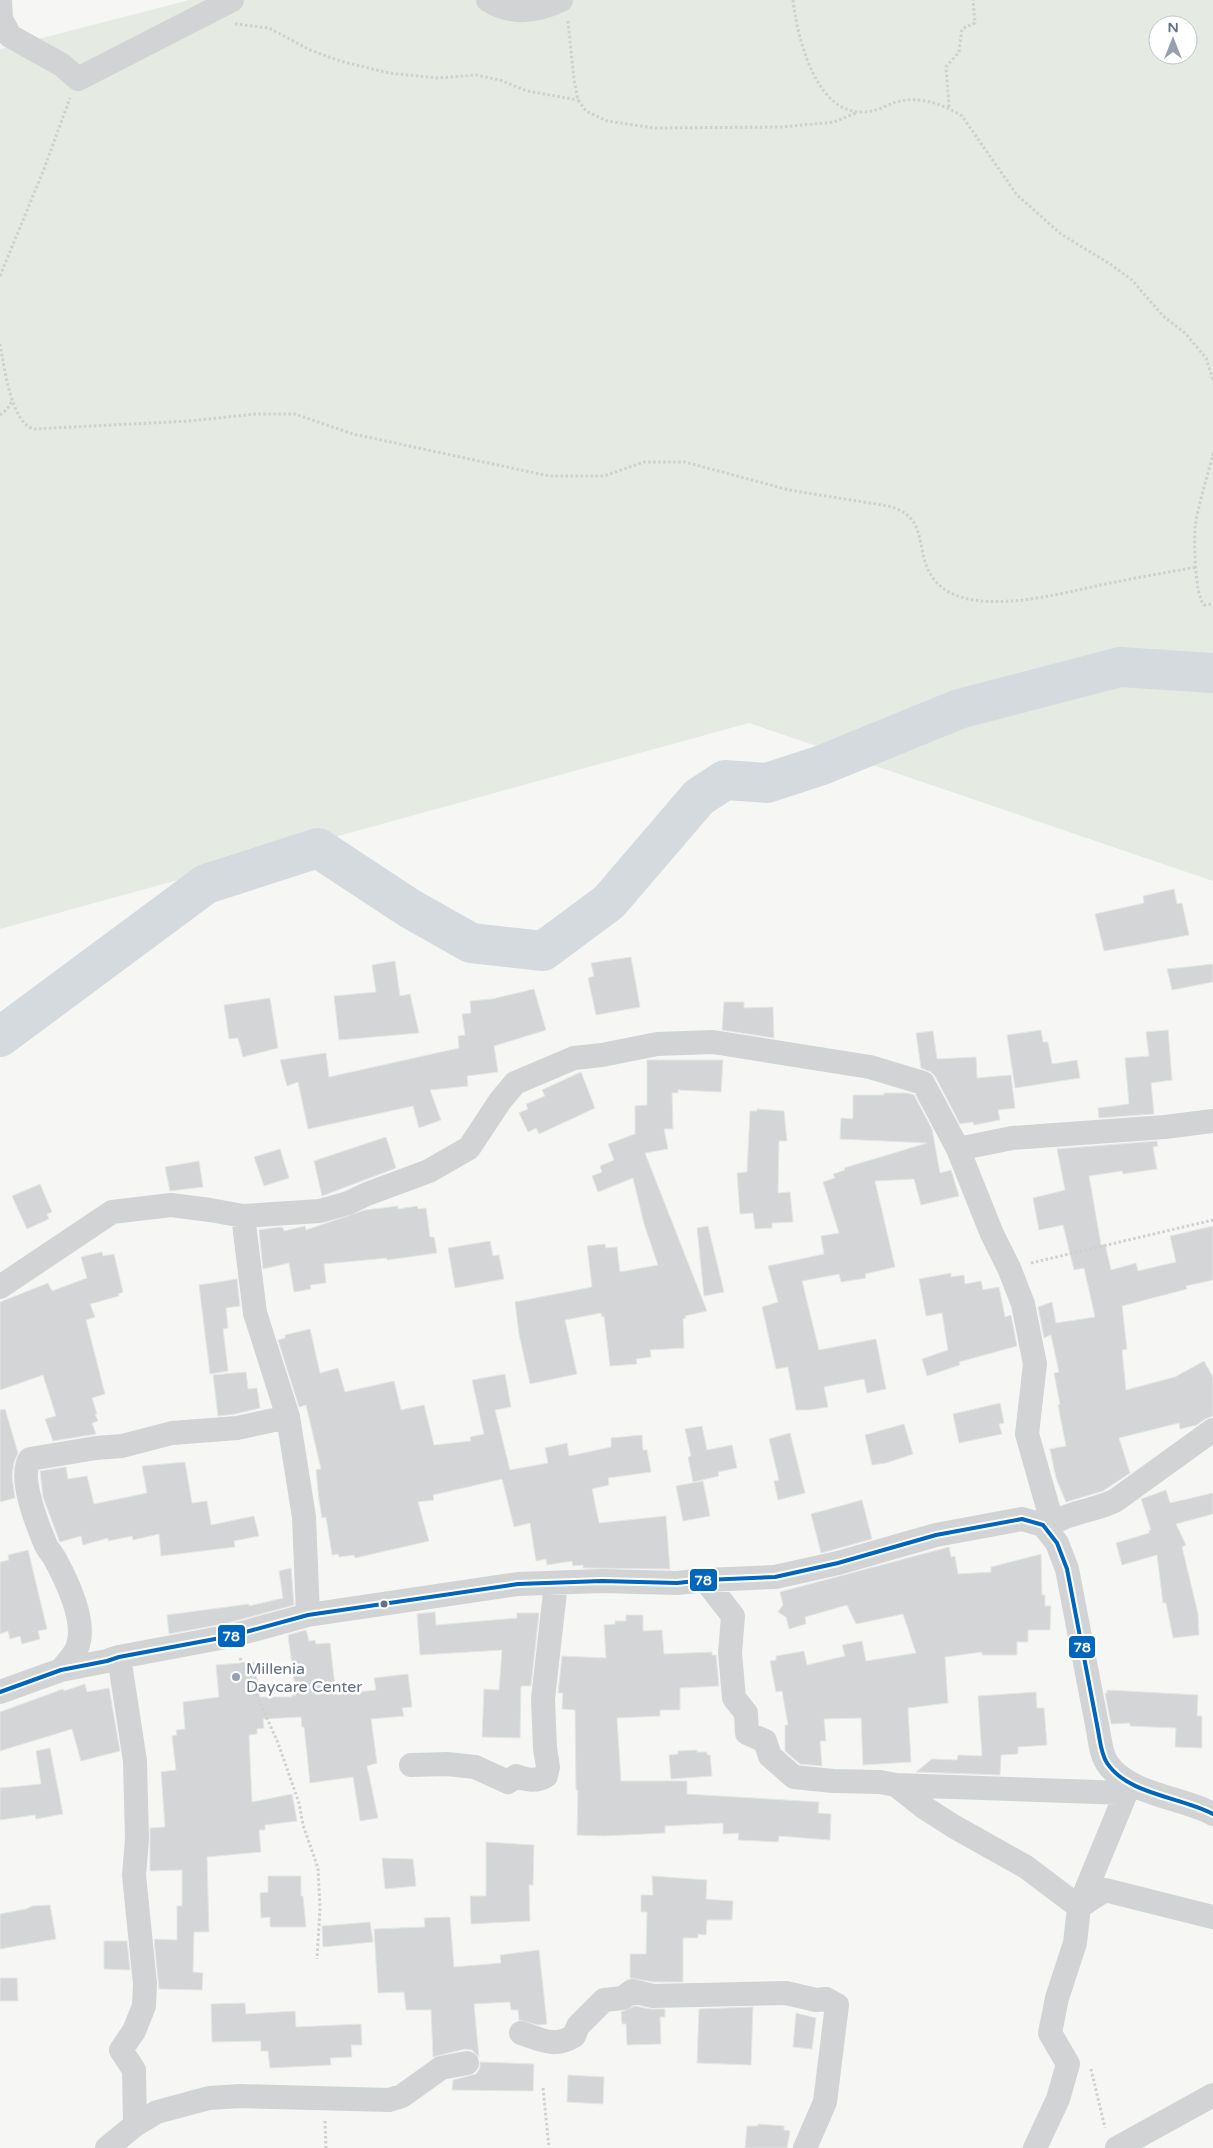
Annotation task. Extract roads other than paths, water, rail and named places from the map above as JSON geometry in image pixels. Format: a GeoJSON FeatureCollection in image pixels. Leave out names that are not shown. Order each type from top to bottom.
{"type":"FeatureCollection","features":[{"type":"Feature","properties":{"kind":"street"},"geometry":{"type":"LineString","coordinates":[[472,0],[483,7],[494,4],[507,10],[564,9]]}},
{"type":"Feature","properties":{"kind":"street"},"geometry":{"type":"LineString","coordinates":[[1,10],[10,36],[62,65],[78,79],[230,1]]}},
{"type":"Feature","properties":{"kind":"street"},"geometry":{"type":"LineString","coordinates":[[0,1287],[112,1212],[171,1205],[243,1216],[320,1211],[348,1203],[429,1171],[469,1148],[500,1101],[515,1083],[574,1058],[602,1056],[657,1044],[713,1042],[870,1067],[923,1083],[958,1149],[992,1234],[1009,1268],[1023,1304],[1035,1364],[1027,1434],[1049,1525],[1070,1580],[1099,1738],[1107,1762],[1126,1793]]}},
{"type":"Feature","properties":{"kind":"street"},"geometry":{"type":"LineString","coordinates":[[958,1149],[1012,1138],[1165,1127],[1213,1121]]}},
{"type":"Feature","properties":{"kind":"street"},"geometry":{"type":"LineString","coordinates":[[243,1216],[256,1313],[288,1418],[304,1517],[308,1615]]}},
{"type":"Feature","properties":{"kind":"street"},"geometry":{"type":"LineString","coordinates":[[61,1670],[78,1646],[80,1621],[55,1558],[45,1544],[30,1497],[25,1478],[26,1465],[30,1459],[96,1448],[122,1446],[172,1433],[237,1428],[288,1418]]}},
{"type":"Feature","properties":{"kind":"street"},"geometry":{"type":"LineString","coordinates":[[0,1692],[61,1670],[107,1661],[119,1656],[231,1636],[308,1615],[518,1584],[602,1581],[677,1583],[775,1577],[838,1563],[936,1535],[1022,1519],[1049,1525],[1105,1506],[1213,1430]]}},
{"type":"Feature","properties":{"kind":"street"},"geometry":{"type":"LineString","coordinates":[[705,1580],[733,1616],[730,1653],[734,1698],[746,1713],[747,1733],[765,1741],[770,1756],[794,1777],[833,1781],[880,1782],[896,1785],[1126,1793]]}},
{"type":"Feature","properties":{"kind":"street"},"geometry":{"type":"LineString","coordinates":[[411,1766],[447,1764],[475,1767],[508,1782],[516,1776],[527,1780],[540,1780],[546,1776],[548,1767],[545,1748],[543,1699],[556,1583]]}},
{"type":"Feature","properties":{"kind":"street"},"geometry":{"type":"LineString","coordinates":[[119,1656],[135,1761],[138,1839],[134,1875],[145,1984],[144,2006],[134,2031],[121,2050],[134,2070],[134,2125]]}},
{"type":"Feature","properties":{"kind":"street"},"geometry":{"type":"LineString","coordinates":[[1107,1762],[1114,1771],[1128,1781],[1150,1791],[1210,1811]]}},
{"type":"Feature","properties":{"kind":"street"},"geometry":{"type":"LineString","coordinates":[[896,1785],[924,1808],[1026,1867],[1079,1907]]}},
{"type":"Feature","properties":{"kind":"street"},"geometry":{"type":"LineString","coordinates":[[1034,2148],[1058,2099],[1068,2064],[1050,2033],[1057,1998],[1075,1943],[1079,1907],[1126,1793]]}},
{"type":"Feature","properties":{"kind":"street"},"geometry":{"type":"LineString","coordinates":[[1079,1907],[1104,1890],[1213,1917]]}},
{"type":"Feature","properties":{"kind":"street"},"geometry":{"type":"LineString","coordinates":[[520,2033],[562,2044],[574,2036],[578,2026],[604,2000],[623,1998],[632,1991],[653,1996],[786,1993],[816,2000],[826,2000],[836,2005],[825,2102],[805,2148]]}},
{"type":"Feature","properties":{"kind":"street"},"geometry":{"type":"LineString","coordinates":[[107,2148],[134,2125],[170,2107],[215,2097],[382,2101],[402,2096],[434,2072],[452,2065],[467,2063]]}},
{"type":"Feature","properties":{"kind":"street"},"geometry":{"type":"LineString","coordinates":[[1111,2138],[1213,2095]]}},
{"type":"Feature","properties":{"kind":"waterway"},"geometry":{"type":"LineString","coordinates":[[0,1037],[206,884],[318,848],[409,908],[471,943],[543,951],[609,902],[699,797],[725,780],[767,783],[822,765],[959,709],[1120,667],[1213,673]]}},
{"type":"Feature","properties":{"kind":"place","name":"Millenia Daycare Center"},"geometry":{"type":"Point","coordinates":[236,1677]}}]}
